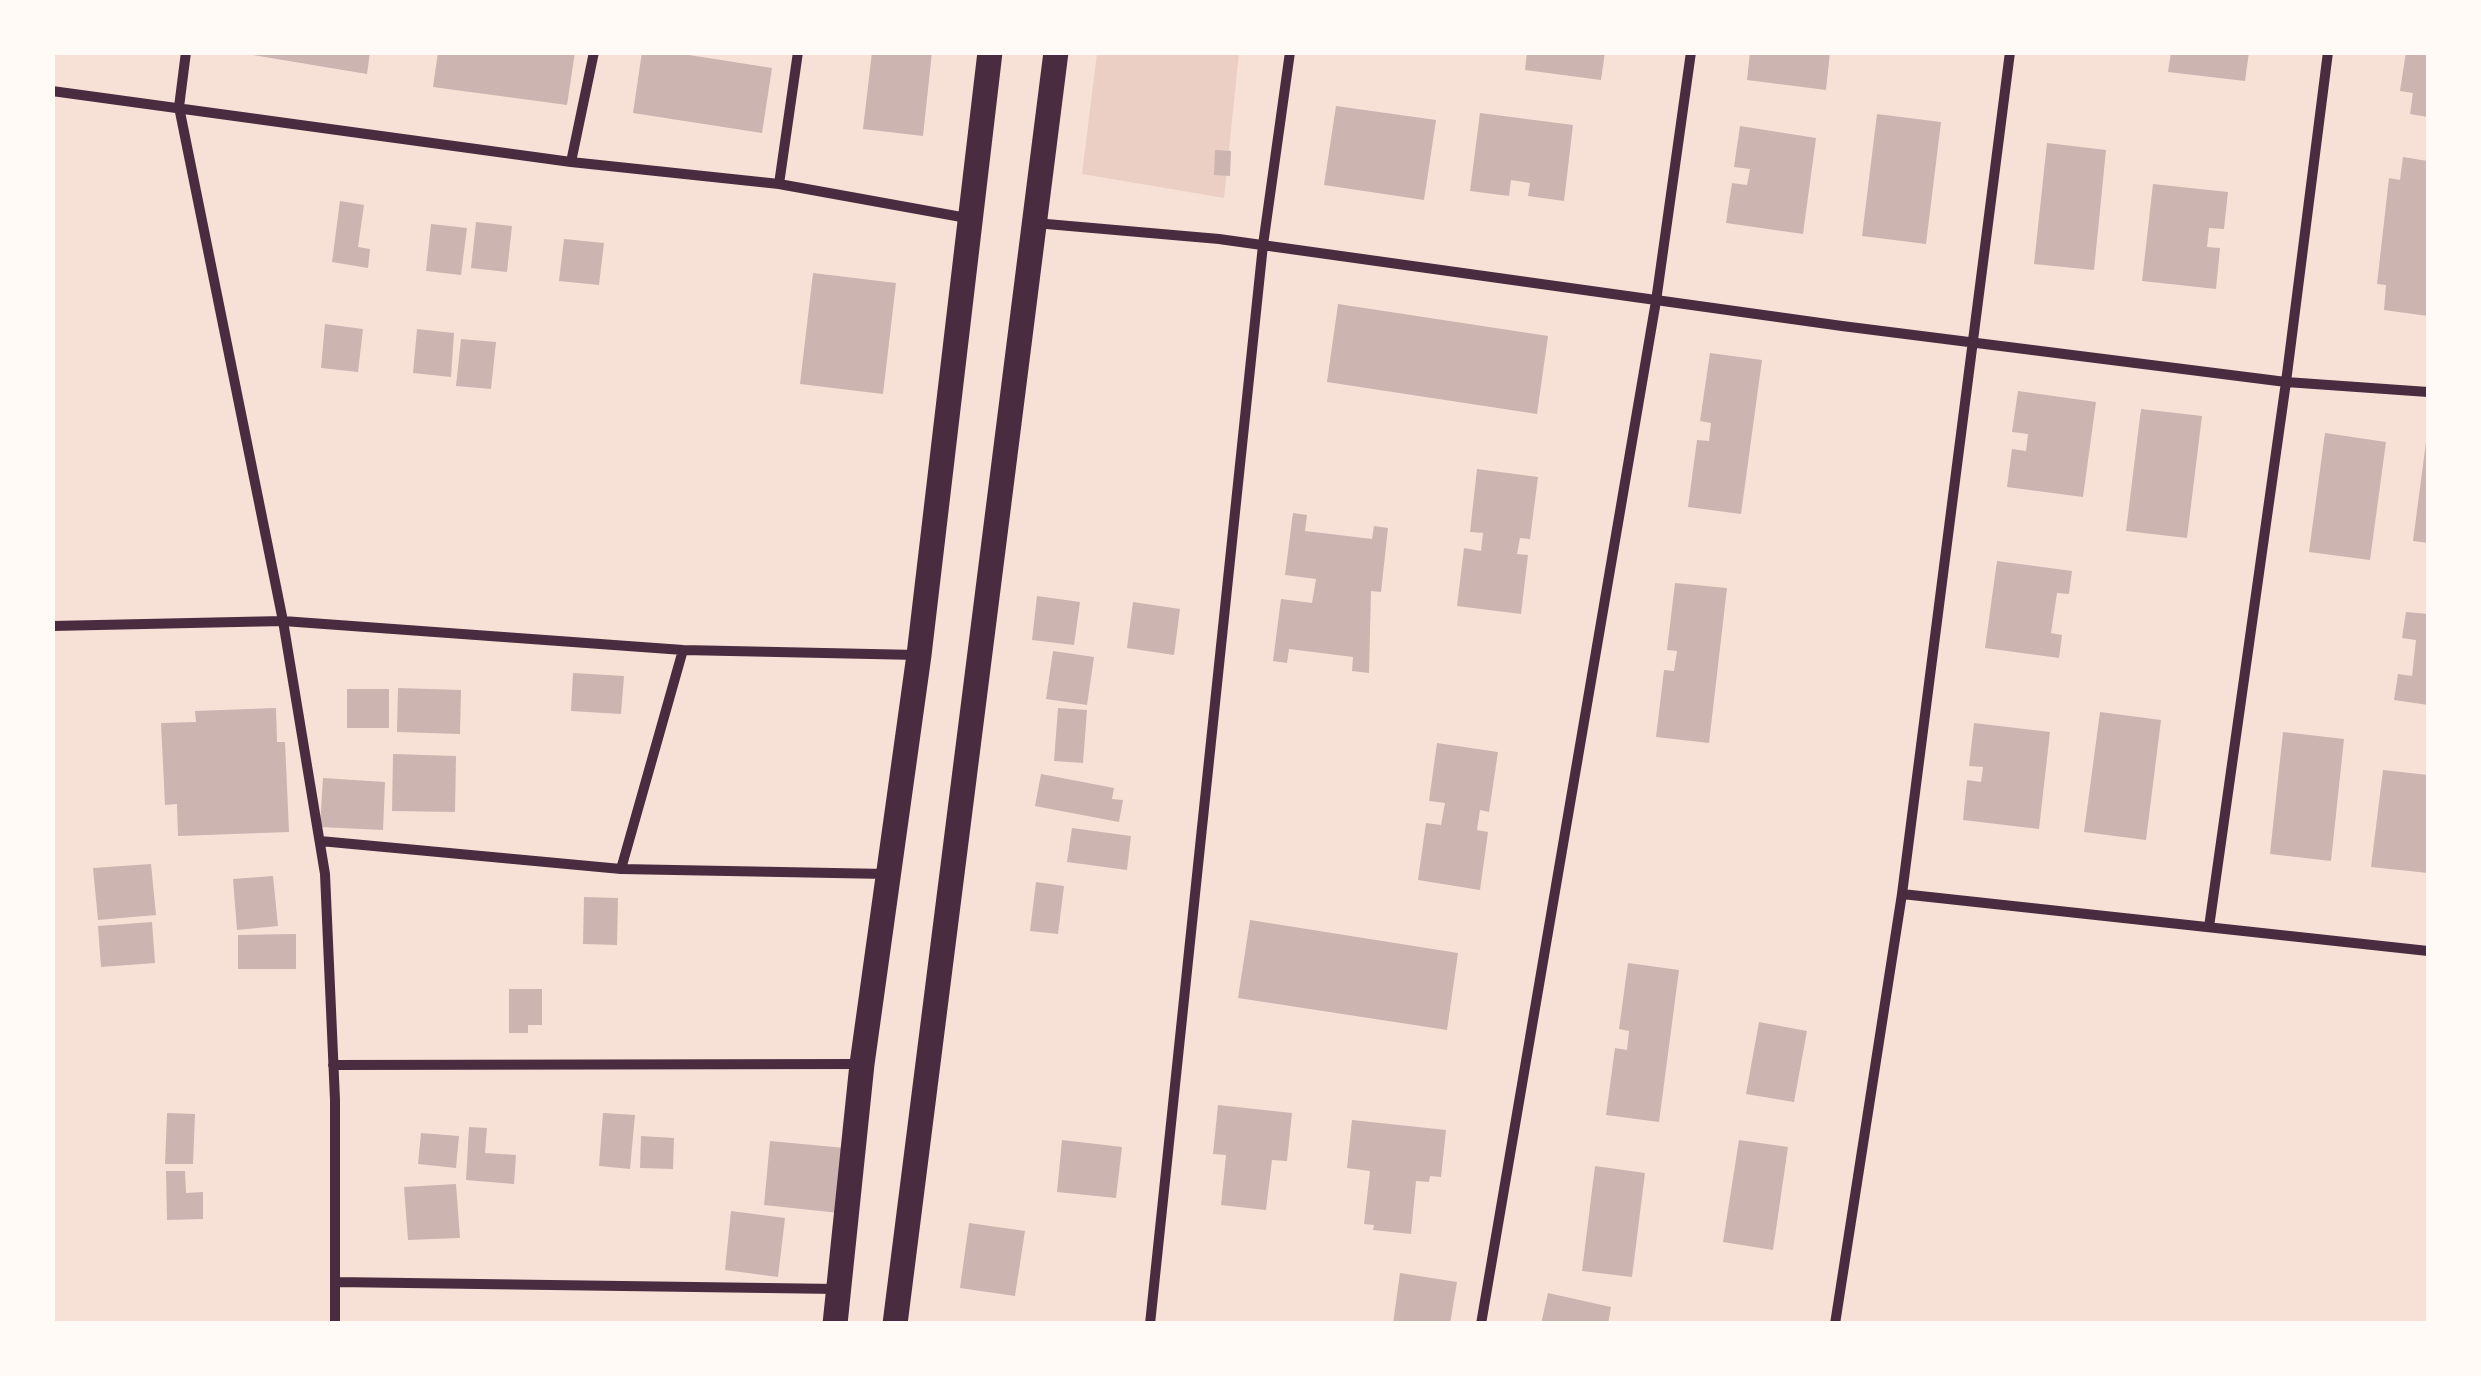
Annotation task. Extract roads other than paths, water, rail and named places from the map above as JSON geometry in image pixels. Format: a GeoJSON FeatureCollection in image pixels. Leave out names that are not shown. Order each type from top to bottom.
{"type":"FeatureCollection","features":[{"type":"Feature","properties":{"kind":"main road"},"geometry":{"type":"LineString","coordinates":[[835,1324],[862,1064],[918,654],[990,52]]}},
{"type":"Feature","properties":{"kind":"main road"},"geometry":{"type":"LineString","coordinates":[[895,1324],[1056,52]]}},
{"type":"Feature","properties":{"kind":"street"},"geometry":{"type":"LineString","coordinates":[[186,52],[179,107],[283,621],[324,874],[333,1064],[335,1324]]}},
{"type":"Feature","properties":{"kind":"street"},"geometry":{"type":"LineString","coordinates":[[571,162],[594,52]]}},
{"type":"Feature","properties":{"kind":"street"},"geometry":{"type":"LineString","coordinates":[[780,184],[798,52]]}},
{"type":"Feature","properties":{"kind":"street"},"geometry":{"type":"LineString","coordinates":[[1150,1324],[1262,245],[1290,52]]}},
{"type":"Feature","properties":{"kind":"street"},"geometry":{"type":"LineString","coordinates":[[1480,1324],[1656,301],[1691,52]]}},
{"type":"Feature","properties":{"kind":"street"},"geometry":{"type":"LineString","coordinates":[[1836,1324],[1902,894],[2010,52]]}},
{"type":"Feature","properties":{"kind":"street"},"geometry":{"type":"LineString","coordinates":[[2209,927],[2328,52]]}},
{"type":"Feature","properties":{"kind":"street"},"geometry":{"type":"LineString","coordinates":[[52,91],[571,162],[780,184],[969,219]]}},
{"type":"Feature","properties":{"kind":"street"},"geometry":{"type":"LineString","coordinates":[[1034,223],[1262,245],[1656,301],[2286,382],[2428,392]]}},
{"type":"Feature","properties":{"kind":"street"},"geometry":{"type":"LineString","coordinates":[[52,626],[283,621],[683,650],[918,654]]}},
{"type":"Feature","properties":{"kind":"street"},"geometry":{"type":"LineString","coordinates":[[620,868],[683,650]]}},
{"type":"Feature","properties":{"kind":"street"},"geometry":{"type":"LineString","coordinates":[[320,842],[620,868],[889,874]]}},
{"type":"Feature","properties":{"kind":"street"},"geometry":{"type":"LineString","coordinates":[[1902,894],[2428,951]]}},
{"type":"Feature","properties":{"kind":"street"},"geometry":{"type":"LineString","coordinates":[[333,1064],[862,1064]]}},
{"type":"Feature","properties":{"kind":"street"},"geometry":{"type":"LineString","coordinates":[[336,1282],[839,1289]]}}]}
